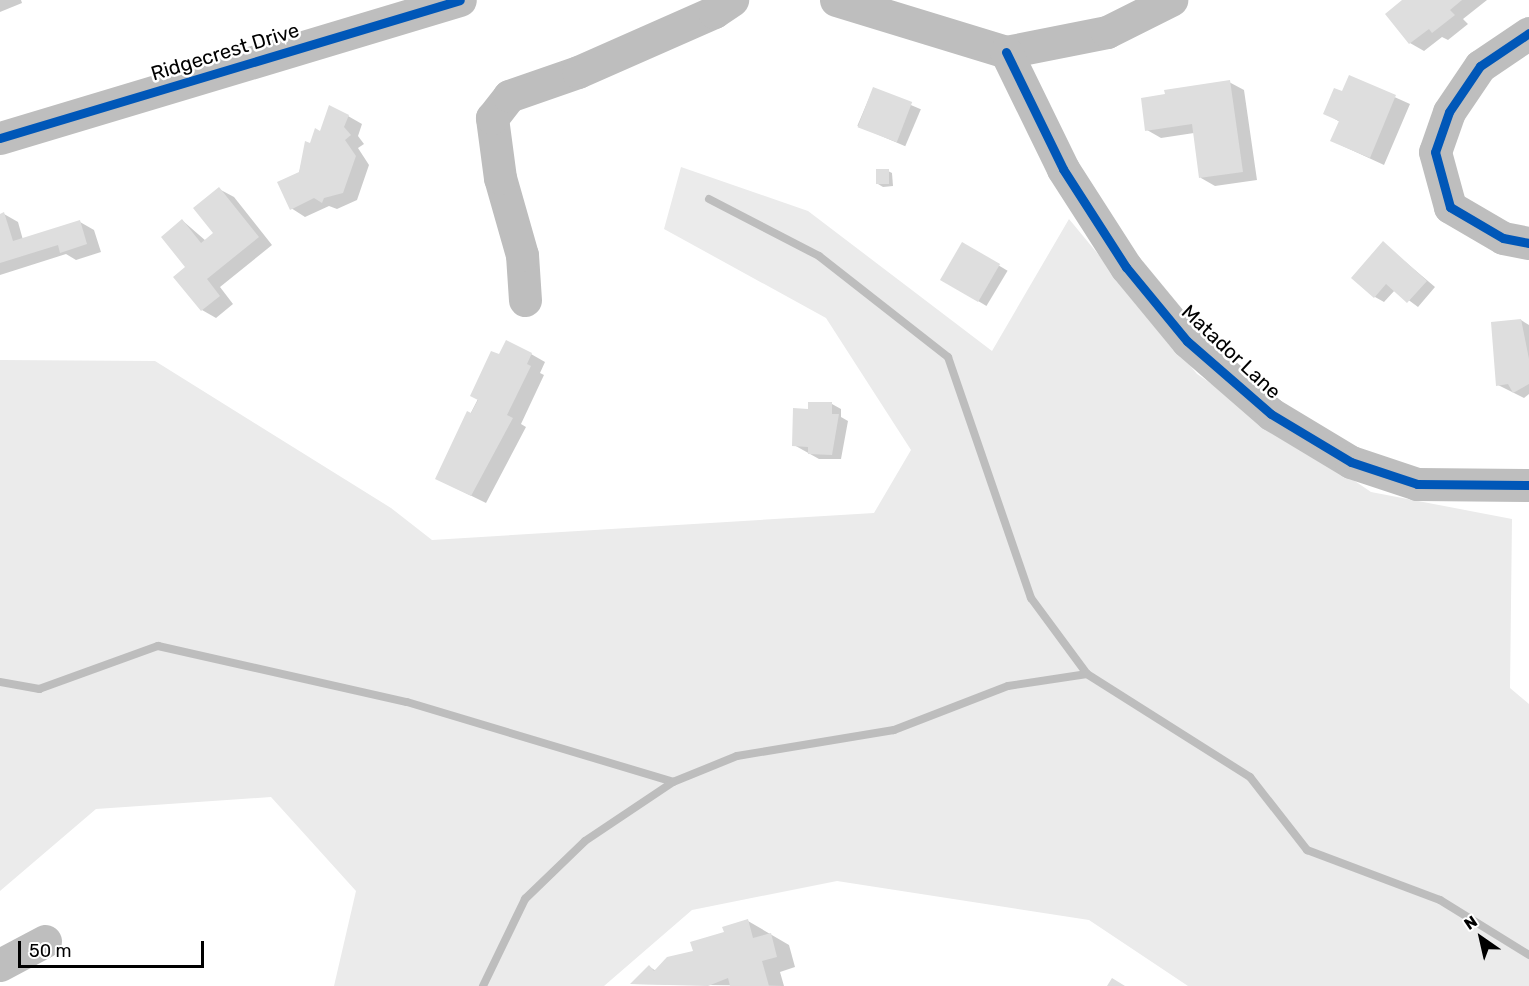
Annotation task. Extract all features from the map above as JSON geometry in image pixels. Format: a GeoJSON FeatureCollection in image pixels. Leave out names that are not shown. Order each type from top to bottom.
{"type":"FeatureCollection","features":[{"type":"Feature","properties":{"kind":"street","name":"Ridgecrest Drive"},"geometry":{"type":"LineString","coordinates":[[0,138],[460,0]]}},
{"type":"Feature","properties":{"kind":"street"},"geometry":{"type":"LineString","coordinates":[[525,300],[522,255],[500,178],[492,118],[509,96],[578,72],[714,12],[732,0]]}},
{"type":"Feature","properties":{"kind":"street"},"geometry":{"type":"LineString","coordinates":[[836,0],[1006,52],[1107,32],[1171,0]]}},
{"type":"Feature","properties":{"kind":"street"},"geometry":{"type":"LineString","coordinates":[[1529,33],[1480,66],[1449,112],[1435,152],[1450,207],[1503,238],[1529,243]]}},
{"type":"Feature","properties":{"kind":"street","name":"Matador Lane"},"geometry":{"type":"LineString","coordinates":[[1006,52],[1063,169],[1126,267],[1187,341],[1271,414],[1351,462],[1417,484],[1529,485]]}},
{"type":"Feature","properties":{"kind":"street"},"geometry":{"type":"LineString","coordinates":[[0,965],[45,941]]}},
{"type":"Feature","properties":{"kind":"shaded area"},"geometry":{"type":"Polygon","coordinates":[[[681,167],[808,211],[992,351],[1069,219],[1197,374],[1371,492],[1512,519],[1510,688],[1529,704],[1529,986],[1188,986],[1089,920],[837,881],[692,910],[604,986],[334,986],[356,891],[271,797],[96,809],[0,891],[0,360],[155,361],[391,508],[432,540],[874,513],[911,450],[826,318],[664,229],[681,167]]]}},
{"type":"Feature","properties":{"kind":"building"},"geometry":{"type":"Polygon","coordinates":[[[1402,0],[1462,0],[1450,10],[1455,15],[1432,33],[1429,29],[1409,44],[1385,14],[1402,0]]]}},
{"type":"Feature","properties":{"kind":"building"},"geometry":{"type":"Polygon","coordinates":[[[1349,75],[1396,95],[1370,158],[1330,141],[1339,121],[1323,114],[1334,88],[1342,91],[1349,75]]]}},
{"type":"Feature","properties":{"kind":"building"},"geometry":{"type":"Polygon","coordinates":[[[1230,80],[1243,172],[1199,178],[1192,124],[1145,131],[1141,98],[1165,94],[1164,90],[1230,80]]]}},
{"type":"Feature","properties":{"kind":"building"},"geometry":{"type":"Polygon","coordinates":[[[873,87],[912,102],[897,142],[858,127],[873,87]]]}},
{"type":"Feature","properties":{"kind":"building"},"geometry":{"type":"Polygon","coordinates":[[[329,105],[349,115],[344,127],[351,135],[345,140],[356,156],[343,193],[324,198],[322,203],[314,198],[290,210],[277,182],[299,172],[305,141],[310,143],[315,128],[320,131],[329,105]]]}},
{"type":"Feature","properties":{"kind":"building"},"geometry":{"type":"Polygon","coordinates":[[[876,169],[889,169],[889,184],[876,184],[876,169]]]}},
{"type":"Feature","properties":{"kind":"building"},"geometry":{"type":"Polygon","coordinates":[[[219,187],[259,237],[207,279],[220,296],[201,311],[173,277],[185,267],[161,237],[182,219],[201,243],[213,233],[193,208],[219,187]]]}},
{"type":"Feature","properties":{"kind":"building"},"geometry":{"type":"Polygon","coordinates":[[[4,212],[13,241],[80,220],[87,244],[60,253],[58,245],[0,263],[0,214],[4,212]]]}},
{"type":"Feature","properties":{"kind":"building"},"geometry":{"type":"Polygon","coordinates":[[[1383,241],[1427,281],[1407,303],[1386,284],[1374,298],[1351,278],[1383,241]]]}},
{"type":"Feature","properties":{"kind":"building"},"geometry":{"type":"Polygon","coordinates":[[[962,242],[1000,264],[978,302],[940,280],[962,242]]]}},
{"type":"Feature","properties":{"kind":"building"},"geometry":{"type":"Polygon","coordinates":[[[1521,319],[1529,359],[1529,384],[1513,393],[1508,384],[1496,386],[1491,322],[1521,319]]]}},
{"type":"Feature","properties":{"kind":"building"},"geometry":{"type":"Polygon","coordinates":[[[506,340],[532,353],[527,364],[531,366],[507,415],[513,418],[471,496],[435,479],[467,411],[471,413],[478,400],[470,396],[491,351],[499,354],[506,340]]]}},
{"type":"Feature","properties":{"kind":"building"},"geometry":{"type":"Polygon","coordinates":[[[808,402],[832,402],[832,414],[839,414],[832,455],[808,454],[808,447],[792,446],[793,408],[808,409],[808,402]]]}},
{"type":"Feature","properties":{"kind":"building"},"geometry":{"type":"Polygon","coordinates":[[[748,919],[753,938],[771,933],[777,957],[762,961],[769,986],[730,986],[728,978],[708,986],[630,984],[649,965],[654,971],[667,957],[693,951],[690,942],[724,932],[722,927],[748,919]]]}},
{"type":"Feature","properties":{"kind":"building"},"geometry":{"type":"Polygon","coordinates":[[[1112,978],[1125,986],[1107,986],[1112,978]]]}},
{"type":"Feature","properties":{"kind":"waterway"},"geometry":{"type":"LineString","coordinates":[[709,199],[819,256],[948,357],[1031,598],[1087,674],[1250,777],[1307,850],[1440,900],[1529,955]]}},
{"type":"Feature","properties":{"kind":"waterway"},"geometry":{"type":"LineString","coordinates":[[0,682],[39,689],[158,646],[407,702],[673,782],[737,756],[894,730],[1008,686],[1087,674]]}},
{"type":"Feature","properties":{"kind":"waterway"},"geometry":{"type":"LineString","coordinates":[[483,986],[525,899],[585,841],[673,782]]}},
{"type":"Feature","properties":{"kind":"cycle path"},"geometry":{"type":"LineString","coordinates":[[0,138],[460,0]]}},
{"type":"Feature","properties":{"kind":"cycle path"},"geometry":{"type":"LineString","coordinates":[[1529,33],[1480,66],[1449,112],[1435,152],[1450,207],[1503,238],[1529,243]]}},
{"type":"Feature","properties":{"kind":"cycle path"},"geometry":{"type":"LineString","coordinates":[[1006,52],[1063,169],[1126,267],[1187,341],[1271,414],[1351,462],[1417,484],[1529,485]]}}]}
